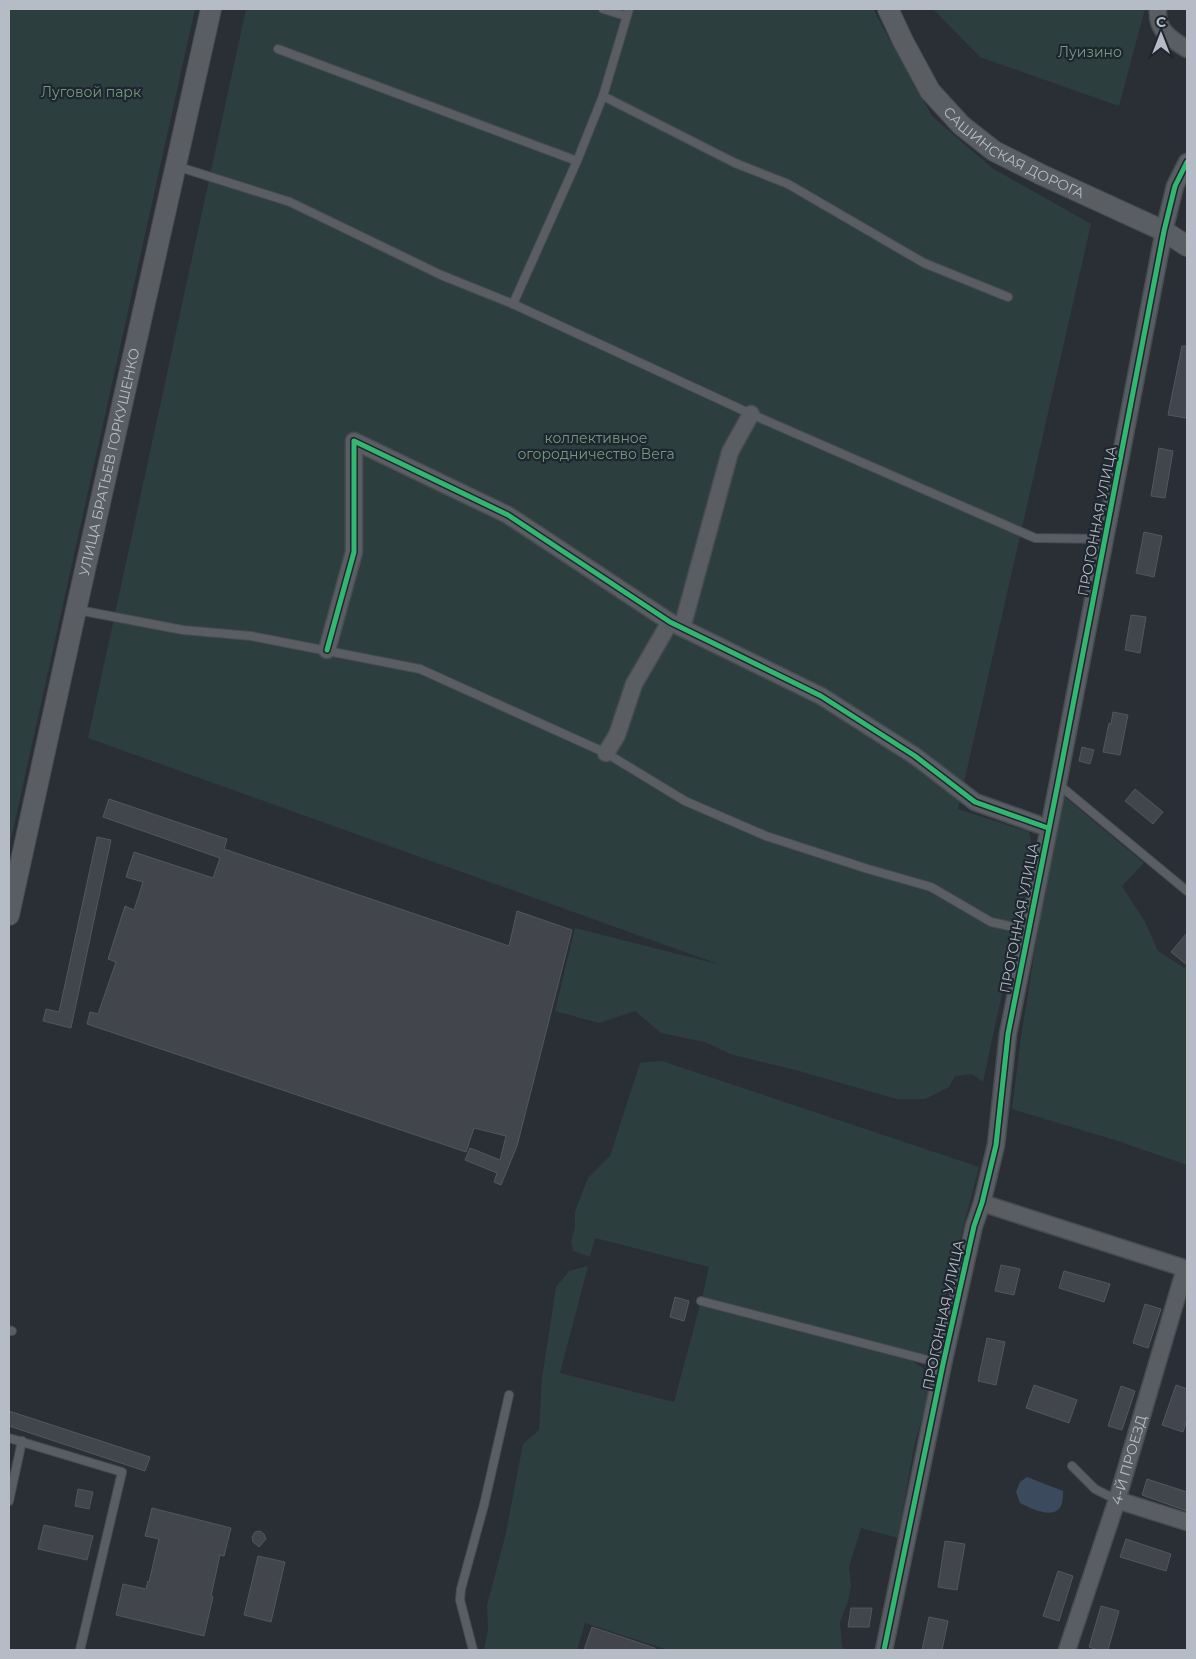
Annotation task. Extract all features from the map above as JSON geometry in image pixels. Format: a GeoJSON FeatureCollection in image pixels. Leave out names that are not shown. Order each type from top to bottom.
{"type":"FeatureCollection","features":[{"type":"Feature","properties":{"kind":"street","name":"УЛИЦА БРАТЬЕВ ГОРКУШЕНКО"},"geometry":{"type":"LineString","coordinates":[[9,915],[211,9]]}},
{"type":"Feature","properties":{"kind":"street","name":"САШИНСКАЯ ДОРОГА"},"geometry":{"type":"LineString","coordinates":[[888,9],[930,90],[961,125],[994,151],[1164,231],[1187,246]]}},
{"type":"Feature","properties":{"kind":"street"},"geometry":{"type":"LineString","coordinates":[[1158,9],[1157,17],[1166,36],[1187,49]]}},
{"type":"Feature","properties":{"kind":"street","name":"ПРОГОННАЯ УЛИЦА"},"geometry":{"type":"LineString","coordinates":[[884,1650],[943,1364],[974,1226],[982,1203],[996,1144],[1008,1034],[1028,930],[1164,231],[1175,186],[1187,162]]}},
{"type":"Feature","properties":{"kind":"street"},"geometry":{"type":"LineString","coordinates":[[606,753],[617,735],[634,684],[676,625],[730,452],[751,414]]}},
{"type":"Feature","properties":{"kind":"street"},"geometry":{"type":"LineString","coordinates":[[327,650],[354,552],[354,441],[508,515],[676,625],[821,696],[915,756],[975,802],[1048,828]]}},
{"type":"Feature","properties":{"kind":"street"},"geometry":{"type":"LineString","coordinates":[[982,1203],[1186,1269]]}},
{"type":"Feature","properties":{"kind":"street","name":"4-Й ПРОЕЗД"},"geometry":{"type":"LineString","coordinates":[[1067,1650],[1117,1500],[1186,1269]]}},
{"type":"Feature","properties":{"kind":"street"},"geometry":{"type":"LineString","coordinates":[[1117,1500],[1187,1522]]}},
{"type":"Feature","properties":{"kind":"lane"},"geometry":{"type":"LineString","coordinates":[[513,304],[578,160],[603,96],[628,12],[602,9]]}},
{"type":"Feature","properties":{"kind":"lane"},"geometry":{"type":"LineString","coordinates":[[278,49],[578,160]]}},
{"type":"Feature","properties":{"kind":"lane"},"geometry":{"type":"LineString","coordinates":[[603,96],[736,163],[788,184],[924,263],[1008,297]]}},
{"type":"Feature","properties":{"kind":"lane"},"geometry":{"type":"LineString","coordinates":[[176,166],[290,202],[441,275],[513,304],[751,414],[1035,538],[1105,539]]}},
{"type":"Feature","properties":{"kind":"lane"},"geometry":{"type":"LineString","coordinates":[[76,610],[183,630],[252,636],[420,669],[606,753],[685,801],[766,836],[868,869],[931,886],[991,922],[1028,930]]}},
{"type":"Feature","properties":{"kind":"lane"},"geometry":{"type":"LineString","coordinates":[[1058,783],[1187,891]]}},
{"type":"Feature","properties":{"kind":"lane"},"geometry":{"type":"LineString","coordinates":[[701,1301],[943,1364]]}},
{"type":"Feature","properties":{"kind":"lane"},"geometry":{"type":"LineString","coordinates":[[473,1650],[460,1600],[461,1589],[484,1505],[509,1395]]}},
{"type":"Feature","properties":{"kind":"lane"},"geometry":{"type":"LineString","coordinates":[[9,1438],[122,1472],[80,1650]]}},
{"type":"Feature","properties":{"kind":"lane"},"geometry":{"type":"LineString","coordinates":[[9,1501],[22,1441]]}},
{"type":"Feature","properties":{"kind":"lane"},"geometry":{"type":"LineString","coordinates":[[1072,1466],[1095,1489],[1117,1500]]}},
{"type":"Feature","properties":{"kind":"green space","name":"Луговой парк"},"geometry":{"type":"Polygon","coordinates":[[[9,9],[195,9],[9,848],[9,9]]]}},
{"type":"Feature","properties":{"kind":"green space","name":"коллективное огородничество Вега"},"geometry":{"type":"Polygon","coordinates":[[[246,9],[873,9],[932,116],[992,168],[1091,224],[958,809],[1029,832],[1031,842],[1031,859],[983,1082],[972,1074],[955,1076],[949,1087],[925,1099],[897,1099],[799,1071],[730,1054],[705,1042],[661,1033],[635,1011],[599,1023],[555,1011],[575,928],[721,965],[88,738],[246,9]]]}},
{"type":"Feature","properties":{"kind":"green space","name":"Луизино"},"geometry":{"type":"Polygon","coordinates":[[[933,9],[1145,9],[1119,106],[980,57],[933,9]]]}},
{"type":"Feature","properties":{"kind":"green space"},"geometry":{"type":"Polygon","coordinates":[[[1060,793],[1144,863],[1122,886],[1145,922],[1158,951],[1184,968],[1187,966],[1187,1165],[1118,1141],[1012,1109],[1021,1037],[1060,793]]]}},
{"type":"Feature","properties":{"kind":"green space"},"geometry":{"type":"Polygon","coordinates":[[[662,1061],[979,1167],[930,1357],[702,1298],[709,1267],[595,1238],[590,1257],[573,1251],[571,1241],[575,1227],[575,1211],[588,1178],[610,1156],[640,1063],[662,1061]]]}},
{"type":"Feature","properties":{"kind":"green space"},"geometry":{"type":"Polygon","coordinates":[[[588,1266],[560,1373],[674,1402],[700,1305],[912,1361],[923,1368],[929,1392],[914,1447],[898,1538],[861,1528],[849,1567],[851,1587],[840,1622],[842,1647],[845,1650],[668,1650],[585,1623],[577,1650],[484,1650],[488,1630],[487,1605],[505,1537],[523,1444],[539,1430],[542,1378],[556,1287],[569,1271],[588,1266]]]}},
{"type":"Feature","properties":{"kind":"water"},"geometry":{"type":"Polygon","coordinates":[[[1027,1477],[1063,1491],[1059,1509],[1049,1513],[1020,1503],[1016,1492],[1020,1482],[1027,1477]]]}},
{"type":"Feature","properties":{"kind":"building"},"geometry":{"type":"Polygon","coordinates":[[[1182,346],[1187,346],[1186,418],[1168,415],[1182,346]]]}},
{"type":"Feature","properties":{"kind":"building"},"geometry":{"type":"Polygon","coordinates":[[[1159,448],[1173,451],[1165,498],[1151,496],[1159,448]]]}},
{"type":"Feature","properties":{"kind":"building"},"geometry":{"type":"Polygon","coordinates":[[[1144,532],[1162,536],[1154,577],[1136,573],[1144,532]]]}},
{"type":"Feature","properties":{"kind":"building"},"geometry":{"type":"Polygon","coordinates":[[[1131,615],[1146,617],[1140,653],[1125,650],[1131,615]]]}},
{"type":"Feature","properties":{"kind":"building"},"geometry":{"type":"Polygon","coordinates":[[[1113,712],[1128,715],[1120,755],[1103,752],[1113,712]]]}},
{"type":"Feature","properties":{"kind":"building"},"geometry":{"type":"Polygon","coordinates":[[[1082,747],[1094,750],[1090,764],[1079,761],[1082,747]]]}},
{"type":"Feature","properties":{"kind":"building"},"geometry":{"type":"Polygon","coordinates":[[[1135,789],[1163,812],[1153,824],[1125,801],[1135,789]]]}},
{"type":"Feature","properties":{"kind":"building"},"geometry":{"type":"Polygon","coordinates":[[[109,799],[227,839],[224,849],[509,946],[517,911],[572,930],[517,1146],[501,1185],[494,1182],[497,1173],[465,1160],[470,1148],[500,1160],[506,1136],[474,1128],[466,1152],[87,1024],[90,1012],[98,1014],[116,962],[108,959],[125,906],[134,910],[143,882],[126,877],[134,852],[213,878],[220,858],[103,817],[109,799]]]}},
{"type":"Feature","properties":{"kind":"building"},"geometry":{"type":"Polygon","coordinates":[[[97,837],[111,840],[71,1028],[43,1021],[46,1009],[59,1012],[97,837]]]}},
{"type":"Feature","properties":{"kind":"building"},"geometry":{"type":"Polygon","coordinates":[[[1187,933],[1187,965],[1171,952],[1187,933]]]}},
{"type":"Feature","properties":{"kind":"building"},"geometry":{"type":"Polygon","coordinates":[[[1001,1265],[1020,1269],[1014,1295],[995,1291],[1001,1265]]]}},
{"type":"Feature","properties":{"kind":"building"},"geometry":{"type":"Polygon","coordinates":[[[1064,1271],[1110,1284],[1104,1302],[1059,1288],[1064,1271]]]}},
{"type":"Feature","properties":{"kind":"building"},"geometry":{"type":"Polygon","coordinates":[[[675,1297],[689,1301],[684,1321],[670,1317],[675,1297]]]}},
{"type":"Feature","properties":{"kind":"building"},"geometry":{"type":"Polygon","coordinates":[[[1145,1304],[1161,1309],[1148,1348],[1133,1343],[1145,1304]]]}},
{"type":"Feature","properties":{"kind":"building"},"geometry":{"type":"Polygon","coordinates":[[[987,1338],[1005,1342],[996,1385],[978,1381],[987,1338]]]}},
{"type":"Feature","properties":{"kind":"building"},"geometry":{"type":"Polygon","coordinates":[[[1034,1385],[1077,1400],[1069,1423],[1026,1408],[1034,1385]]]}},
{"type":"Feature","properties":{"kind":"building"},"geometry":{"type":"Polygon","coordinates":[[[1176,1385],[1187,1389],[1187,1419],[1183,1432],[1162,1425],[1176,1385]]]}},
{"type":"Feature","properties":{"kind":"building"},"geometry":{"type":"Polygon","coordinates":[[[1121,1386],[1135,1391],[1122,1430],[1108,1426],[1121,1386]]]}},
{"type":"Feature","properties":{"kind":"building"},"geometry":{"type":"Polygon","coordinates":[[[9,1411],[150,1457],[145,1471],[9,1426],[9,1411]]]}},
{"type":"Feature","properties":{"kind":"building"},"geometry":{"type":"Polygon","coordinates":[[[1147,1479],[1187,1492],[1187,1511],[1142,1495],[1147,1479]]]}},
{"type":"Feature","properties":{"kind":"building"},"geometry":{"type":"Polygon","coordinates":[[[78,1489],[93,1492],[89,1509],[75,1506],[78,1489]]]}},
{"type":"Feature","properties":{"kind":"building"},"geometry":{"type":"Polygon","coordinates":[[[152,1508],[231,1528],[224,1556],[220,1555],[204,1636],[116,1615],[123,1584],[146,1589],[149,1582],[159,1539],[145,1536],[152,1508]]]}},
{"type":"Feature","properties":{"kind":"building"},"geometry":{"type":"Polygon","coordinates":[[[44,1525],[93,1536],[87,1560],[38,1549],[44,1525]]]}},
{"type":"Feature","properties":{"kind":"building"},"geometry":{"type":"Polygon","coordinates":[[[260,1531],[266,1539],[259,1547],[253,1542],[252,1537],[255,1532],[260,1531]]]}},
{"type":"Feature","properties":{"kind":"building"},"geometry":{"type":"Polygon","coordinates":[[[1126,1539],[1171,1554],[1166,1571],[1120,1557],[1126,1539]]]}},
{"type":"Feature","properties":{"kind":"building"},"geometry":{"type":"Polygon","coordinates":[[[945,1541],[965,1544],[957,1590],[938,1587],[945,1541]]]}},
{"type":"Feature","properties":{"kind":"building"},"geometry":{"type":"Polygon","coordinates":[[[258,1556],[285,1562],[271,1622],[244,1615],[258,1556]]]}},
{"type":"Feature","properties":{"kind":"building"},"geometry":{"type":"Polygon","coordinates":[[[1058,1571],[1073,1576],[1059,1621],[1043,1616],[1058,1571]]]}},
{"type":"Feature","properties":{"kind":"building"},"geometry":{"type":"Polygon","coordinates":[[[1101,1606],[1119,1611],[1108,1650],[1098,1650],[1089,1647],[1101,1606]]]}},
{"type":"Feature","properties":{"kind":"building"},"geometry":{"type":"Polygon","coordinates":[[[851,1608],[872,1608],[869,1627],[848,1627],[851,1608]]]}},
{"type":"Feature","properties":{"kind":"building"},"geometry":{"type":"Polygon","coordinates":[[[929,1617],[948,1621],[942,1650],[922,1650],[929,1617]]]}},
{"type":"Feature","properties":{"kind":"building"},"geometry":{"type":"Polygon","coordinates":[[[592,1627],[655,1648],[655,1650],[584,1650],[592,1627]]]}},
{"type":"Feature","properties":{"kind":"cycle path"},"geometry":{"type":"LineString","coordinates":[[884,1650],[943,1364],[974,1226],[982,1203],[996,1145],[1008,1034],[1164,231],[1175,186],[1187,162]]}},
{"type":"Feature","properties":{"kind":"cycle path"},"geometry":{"type":"LineString","coordinates":[[327,650],[354,552],[354,441],[508,515],[670,622],[821,696],[915,756],[975,802],[1048,828]]}}]}
